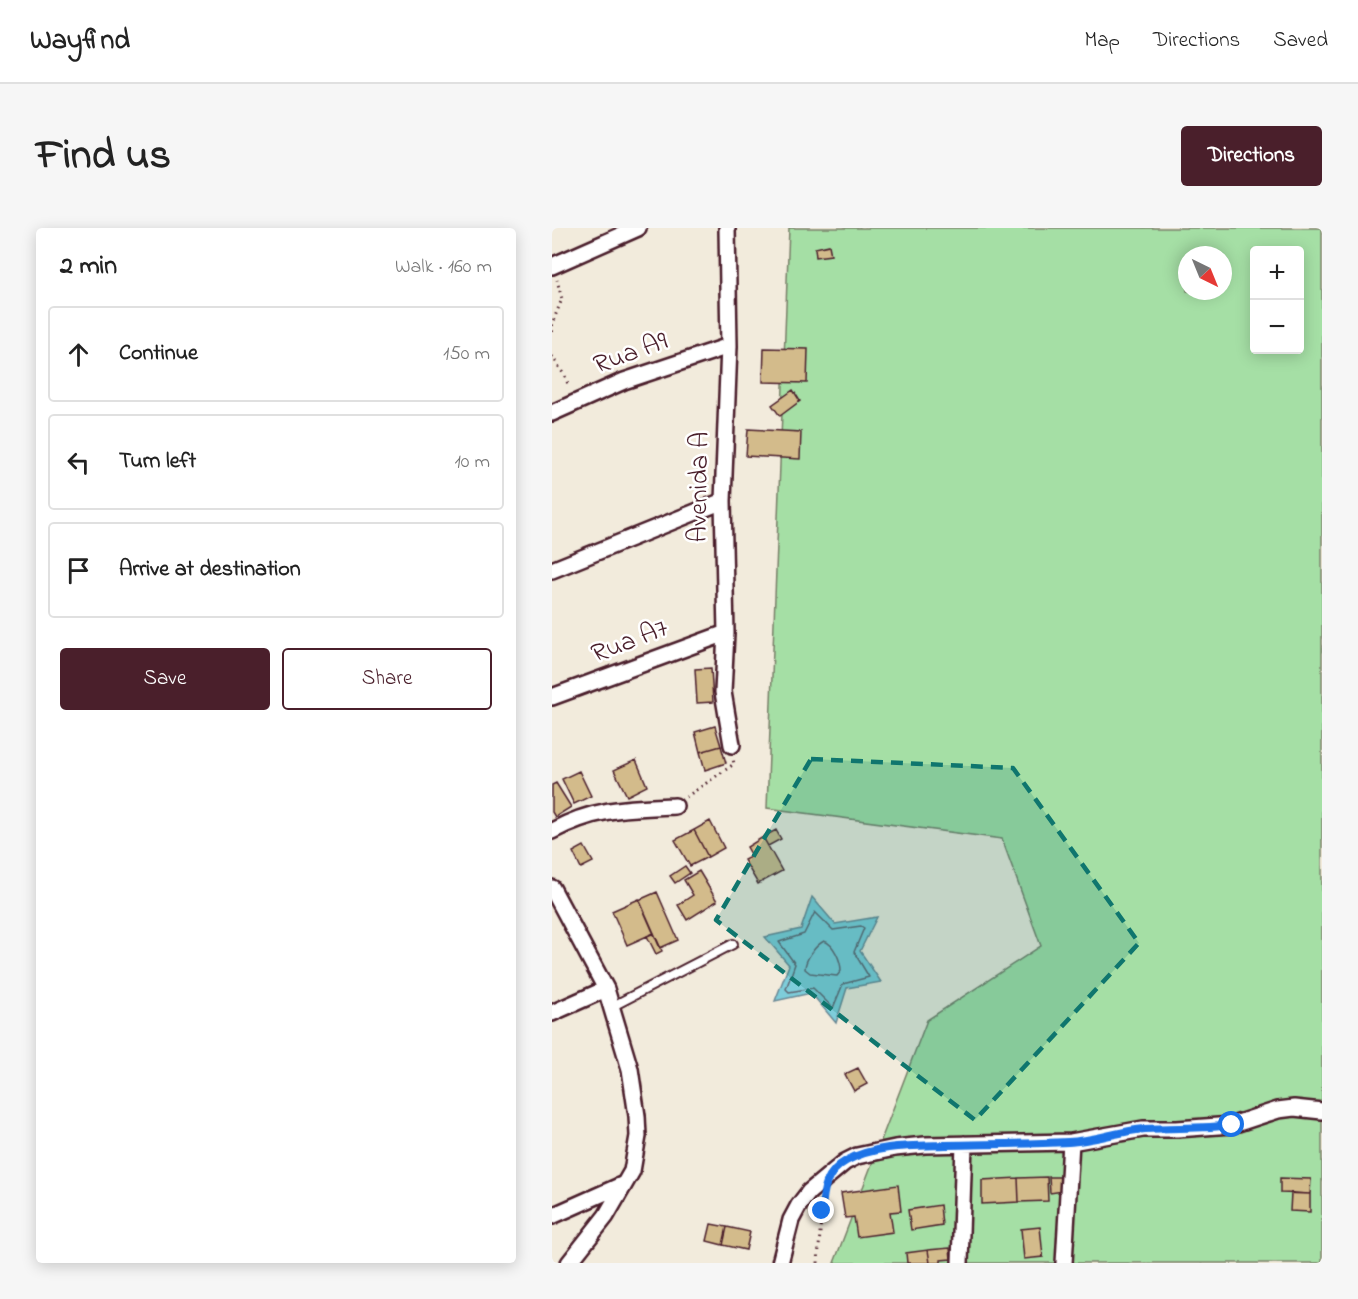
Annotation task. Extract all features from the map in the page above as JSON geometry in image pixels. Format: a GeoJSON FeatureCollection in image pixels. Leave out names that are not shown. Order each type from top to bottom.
{"type":"FeatureCollection","features":[{"type":"Feature","properties":{"kind":"street"},"geometry":{"type":"LineString","coordinates":[[552,266],[638,228]]}},
{"type":"Feature","properties":{"kind":"street","name":"Avenida A"},"geometry":{"type":"LineString","coordinates":[[727,228],[729,346],[723,501],[726,633],[723,692],[732,745]]}},
{"type":"Feature","properties":{"kind":"street","name":"Rua A9"},"geometry":{"type":"LineString","coordinates":[[552,413],[624,381],[729,346]]}},
{"type":"Feature","properties":{"kind":"street"},"geometry":{"type":"LineString","coordinates":[[552,570],[723,501]]}},
{"type":"Feature","properties":{"kind":"street","name":"Rua A7"},"geometry":{"type":"LineString","coordinates":[[552,698],[726,633]]}},
{"type":"Feature","properties":{"kind":"street"},"geometry":{"type":"LineString","coordinates":[[552,831],[590,814],[636,807],[675,806]]}},
{"type":"Feature","properties":{"kind":"street"},"geometry":{"type":"LineString","coordinates":[[552,888],[606,989],[630,1069],[638,1136],[632,1171],[606,1216],[569,1263]]}},
{"type":"Feature","properties":{"kind":"street"},"geometry":{"type":"LineString","coordinates":[[552,1013],[606,989]]}},
{"type":"Feature","properties":{"kind":"street"},"geometry":{"type":"LineString","coordinates":[[780,1263],[791,1220],[799,1205],[809,1192],[845,1162],[857,1156],[895,1148],[1071,1142],[1143,1129],[1232,1125],[1278,1110],[1294,1108],[1322,1111]]}},
{"type":"Feature","properties":{"kind":"street"},"geometry":{"type":"LineString","coordinates":[[1064,1263],[1071,1142]]}},
{"type":"Feature","properties":{"kind":"street"},"geometry":{"type":"LineString","coordinates":[[960,1263],[964,1144]]}},
{"type":"Feature","properties":{"kind":"street"},"geometry":{"type":"LineString","coordinates":[[552,1216],[624,1184]]}},
{"type":"Feature","properties":{"kind":"lane"},"geometry":{"type":"LineString","coordinates":[[611,1007],[733,944]]}},
{"type":"Feature","properties":{"kind":"path"},"geometry":{"type":"LineString","coordinates":[[552,266],[562,298],[552,324],[552,333]]}},
{"type":"Feature","properties":{"kind":"path"},"geometry":{"type":"LineString","coordinates":[[552,357],[565,376],[575,402]]}},
{"type":"Feature","properties":{"kind":"path"},"geometry":{"type":"LineString","coordinates":[[675,806],[734,764],[732,745]]}},
{"type":"Feature","properties":{"kind":"path"},"geometry":{"type":"LineString","coordinates":[[818,1263],[823,1192],[829,1176]]}},
{"type":"Feature","properties":{"kind":"highlighted area"},"geometry":{"type":"Polygon","coordinates":[[[811,759],[1013,768],[1139,943],[975,1120],[716,920],[811,759]]]}},
{"type":"Feature","properties":{"kind":"green space"},"geometry":{"type":"Polygon","coordinates":[[[789,228],[1322,228],[1322,1263],[834,1263],[927,1020],[1041,946],[1002,839],[767,808],[789,228]]]}},
{"type":"Feature","properties":{"kind":"water"},"geometry":{"type":"Polygon","coordinates":[[[812,897],[835,924],[877,917],[860,951],[881,982],[847,988],[836,1023],[811,993],[775,1001],[789,965],[765,937],[801,929],[812,897]]]}},
{"type":"Feature","properties":{"kind":"building"},"geometry":{"type":"Polygon","coordinates":[[[829,245],[831,255],[816,257],[815,248],[829,245]]]}},
{"type":"Feature","properties":{"kind":"building"},"geometry":{"type":"Polygon","coordinates":[[[764,348],[808,349],[807,383],[763,382],[764,348]]]}},
{"type":"Feature","properties":{"kind":"building"},"geometry":{"type":"Polygon","coordinates":[[[793,390],[800,401],[780,416],[772,405],[793,390]]]}},
{"type":"Feature","properties":{"kind":"building"},"geometry":{"type":"Polygon","coordinates":[[[748,429],[801,432],[800,459],[746,456],[748,429]]]}},
{"type":"Feature","properties":{"kind":"building"},"geometry":{"type":"Polygon","coordinates":[[[711,668],[713,702],[697,703],[695,669],[711,668]]]}},
{"type":"Feature","properties":{"kind":"building"},"geometry":{"type":"Polygon","coordinates":[[[715,726],[721,746],[700,752],[695,732],[715,726]]]}},
{"type":"Feature","properties":{"kind":"building"},"geometry":{"type":"Polygon","coordinates":[[[721,746],[726,763],[705,770],[700,752],[721,746]]]}},
{"type":"Feature","properties":{"kind":"building"},"geometry":{"type":"Polygon","coordinates":[[[636,760],[647,786],[627,796],[614,770],[636,760]]]}},
{"type":"Feature","properties":{"kind":"building"},"geometry":{"type":"Polygon","coordinates":[[[579,771],[591,796],[574,804],[562,779],[579,771]]]}},
{"type":"Feature","properties":{"kind":"building"},"geometry":{"type":"Polygon","coordinates":[[[556,783],[571,807],[555,817],[552,812],[552,785],[556,783]]]}},
{"type":"Feature","properties":{"kind":"building"},"geometry":{"type":"Polygon","coordinates":[[[710,821],[724,848],[708,857],[694,830],[710,821]]]}},
{"type":"Feature","properties":{"kind":"building"},"geometry":{"type":"Polygon","coordinates":[[[694,830],[708,857],[690,866],[675,840],[694,830]]]}},
{"type":"Feature","properties":{"kind":"building"},"geometry":{"type":"Polygon","coordinates":[[[776,830],[781,839],[768,846],[763,837],[776,830]]]}},
{"type":"Feature","properties":{"kind":"building"},"geometry":{"type":"Polygon","coordinates":[[[763,837],[782,871],[758,884],[744,860],[752,856],[747,847],[763,837]]]}},
{"type":"Feature","properties":{"kind":"building"},"geometry":{"type":"Polygon","coordinates":[[[584,846],[593,862],[581,868],[573,852],[584,846]]]}},
{"type":"Feature","properties":{"kind":"building"},"geometry":{"type":"Polygon","coordinates":[[[685,866],[690,873],[675,883],[670,876],[685,866]]]}},
{"type":"Feature","properties":{"kind":"building"},"geometry":{"type":"Polygon","coordinates":[[[699,871],[717,901],[687,920],[678,905],[693,895],[684,880],[699,871]]]}},
{"type":"Feature","properties":{"kind":"building"},"geometry":{"type":"Polygon","coordinates":[[[657,892],[678,940],[660,948],[639,900],[657,892]]]}},
{"type":"Feature","properties":{"kind":"building"},"geometry":{"type":"Polygon","coordinates":[[[639,899],[654,933],[627,945],[612,911],[639,899]]]}},
{"type":"Feature","properties":{"kind":"building"},"geometry":{"type":"Polygon","coordinates":[[[654,933],[662,951],[656,954],[647,936],[654,933]]]}},
{"type":"Feature","properties":{"kind":"building"},"geometry":{"type":"Polygon","coordinates":[[[858,1068],[867,1084],[854,1091],[845,1074],[858,1068]]]}},
{"type":"Feature","properties":{"kind":"building"},"geometry":{"type":"Polygon","coordinates":[[[1047,1177],[1048,1201],[1019,1202],[1018,1178],[1047,1177]]]}},
{"type":"Feature","properties":{"kind":"building"},"geometry":{"type":"Polygon","coordinates":[[[1049,1177],[1063,1177],[1063,1191],[1050,1193],[1049,1177]]]}},
{"type":"Feature","properties":{"kind":"building"},"geometry":{"type":"Polygon","coordinates":[[[1018,1178],[1019,1202],[982,1204],[982,1180],[1018,1178]]]}},
{"type":"Feature","properties":{"kind":"building"},"geometry":{"type":"Polygon","coordinates":[[[1280,1178],[1311,1179],[1310,1194],[1280,1193],[1280,1178]]]}},
{"type":"Feature","properties":{"kind":"building"},"geometry":{"type":"Polygon","coordinates":[[[898,1185],[901,1211],[890,1212],[893,1232],[857,1237],[854,1217],[845,1218],[841,1193],[898,1185]]]}},
{"type":"Feature","properties":{"kind":"building"},"geometry":{"type":"Polygon","coordinates":[[[1291,1193],[1310,1194],[1310,1212],[1290,1211],[1291,1193]]]}},
{"type":"Feature","properties":{"kind":"building"},"geometry":{"type":"Polygon","coordinates":[[[940,1205],[942,1225],[911,1230],[908,1210],[940,1205]]]}},
{"type":"Feature","properties":{"kind":"building"},"geometry":{"type":"Polygon","coordinates":[[[711,1224],[727,1227],[723,1245],[707,1241],[711,1224]]]}},
{"type":"Feature","properties":{"kind":"building"},"geometry":{"type":"Polygon","coordinates":[[[727,1227],[750,1232],[746,1250],[723,1245],[727,1227]]]}},
{"type":"Feature","properties":{"kind":"building"},"geometry":{"type":"Polygon","coordinates":[[[1040,1227],[1043,1257],[1024,1259],[1021,1229],[1040,1227]]]}},
{"type":"Feature","properties":{"kind":"building"},"geometry":{"type":"Polygon","coordinates":[[[950,1248],[951,1259],[941,1260],[941,1263],[930,1263],[928,1250],[950,1248]]]}},
{"type":"Feature","properties":{"kind":"building"},"geometry":{"type":"Polygon","coordinates":[[[928,1250],[930,1263],[907,1263],[906,1253],[928,1250]]]}},
{"type":"Feature","properties":{"kind":"route"},"geometry":{"type":"LineString","coordinates":[[822,1211],[823,1192],[829,1176],[845,1162],[875,1151],[925,1145],[1071,1142],[1143,1129],[1232,1125]]}}]}
